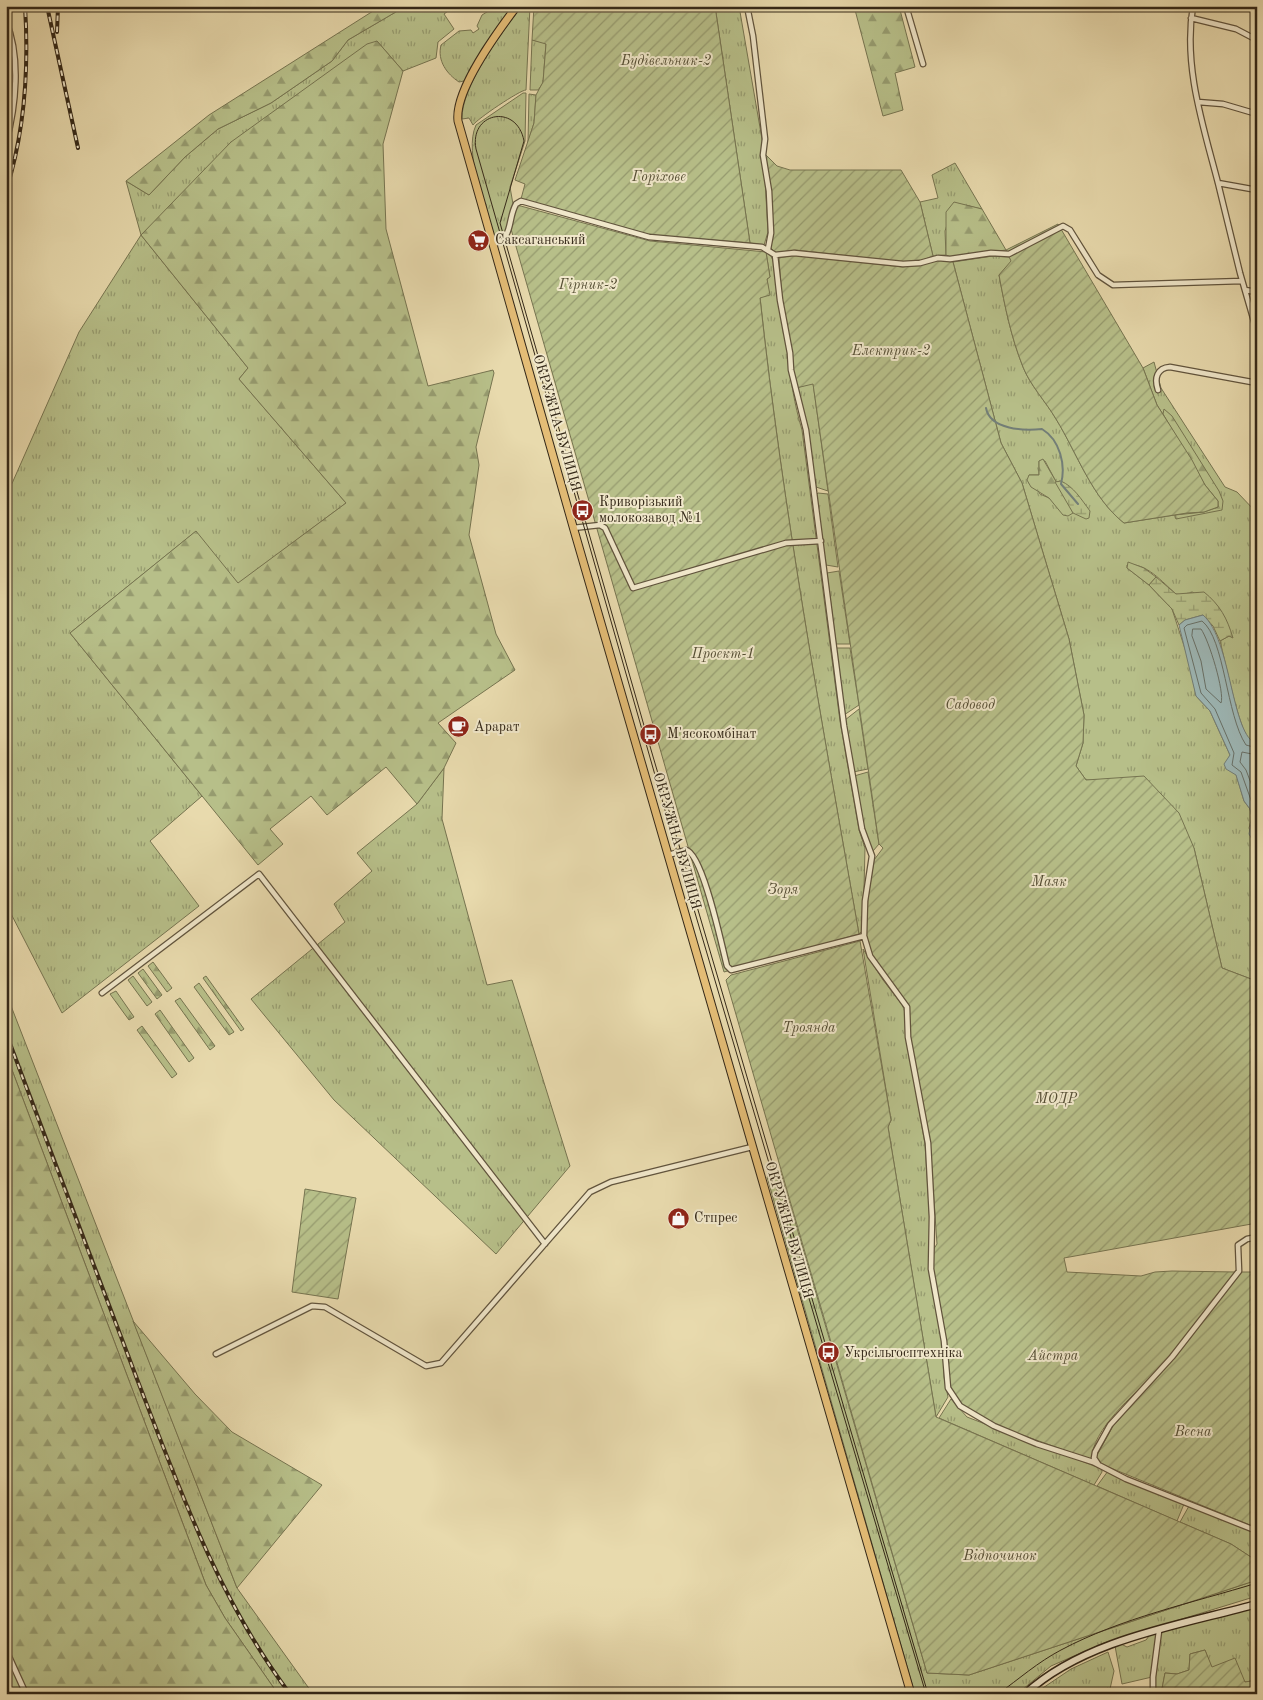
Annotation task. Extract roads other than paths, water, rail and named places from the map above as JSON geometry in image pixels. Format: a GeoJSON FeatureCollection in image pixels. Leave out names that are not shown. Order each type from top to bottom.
{"type":"FeatureCollection","features":[{"type":"Feature","properties":{"kind":"main road","name":"ОКРУЖНА ВУЛИЦЯ"},"geometry":{"type":"LineString","coordinates":[[518,6],[465,86],[457,114],[573,528],[910,1694]]}},
{"type":"Feature","properties":{"kind":"main road"},"geometry":{"type":"LineString","coordinates":[[1025,1694],[1045,1678],[1069,1663],[1104,1648],[1257,1604]]}},
{"type":"Feature","properties":{"kind":"street"},"geometry":{"type":"LineString","coordinates":[[747,6],[753,36],[765,139],[763,154],[769,191],[771,233],[768,249]]}},
{"type":"Feature","properties":{"kind":"street"},"geometry":{"type":"LineString","coordinates":[[906,6],[923,64]]}},
{"type":"Feature","properties":{"kind":"street"},"geometry":{"type":"LineString","coordinates":[[1193,6],[1190,46],[1198,102],[1242,281],[1257,332]]}},
{"type":"Feature","properties":{"kind":"street"},"geometry":{"type":"LineString","coordinates":[[1191,18],[1236,29],[1257,40]]}},
{"type":"Feature","properties":{"kind":"street"},"geometry":{"type":"LineString","coordinates":[[6,21],[10,31],[12,51],[14,103],[6,142]]}},
{"type":"Feature","properties":{"kind":"street"},"geometry":{"type":"LineString","coordinates":[[6,49],[12,51]]}},
{"type":"Feature","properties":{"kind":"street"},"geometry":{"type":"LineString","coordinates":[[1198,102],[1218,103],[1257,114]]}},
{"type":"Feature","properties":{"kind":"street"},"geometry":{"type":"LineString","coordinates":[[1218,183],[1257,190]]}},
{"type":"Feature","properties":{"kind":"street"},"geometry":{"type":"LineString","coordinates":[[493,244],[500,242],[510,231],[511,212],[516,204],[521,201],[649,237],[768,249],[775,255],[791,370],[804,422],[844,726],[862,829],[872,856],[865,901],[864,936],[870,956],[907,1007],[908,1037],[928,1143],[932,1217],[931,1269],[944,1341],[948,1388],[960,1406],[994,1426],[1101,1466],[1126,1479],[1257,1531]]}},
{"type":"Feature","properties":{"kind":"street"},"geometry":{"type":"LineString","coordinates":[[775,255],[794,253],[903,264],[920,263],[938,258],[950,259],[991,253],[1009,254],[1063,226],[1070,230],[1098,275],[1106,283],[1120,286],[1242,281]]}},
{"type":"Feature","properties":{"kind":"street"},"geometry":{"type":"LineString","coordinates":[[1245,290],[1257,292]]}},
{"type":"Feature","properties":{"kind":"street"},"geometry":{"type":"LineString","coordinates":[[1158,390],[1157,375],[1162,369],[1170,367],[1257,382]]}},
{"type":"Feature","properties":{"kind":"street"},"geometry":{"type":"LineString","coordinates":[[573,528],[600,525],[605,528],[633,588],[786,543],[821,541]]}},
{"type":"Feature","properties":{"kind":"street"},"geometry":{"type":"LineString","coordinates":[[668,855],[686,850],[693,855],[704,879],[727,966],[731,970],[864,936]]}},
{"type":"Feature","properties":{"kind":"street"},"geometry":{"type":"LineString","coordinates":[[102,994],[259,874],[545,1244]]}},
{"type":"Feature","properties":{"kind":"street"},"geometry":{"type":"LineString","coordinates":[[216,1354],[312,1306],[325,1307],[426,1366],[441,1363],[590,1192],[599,1187],[752,1146]]}},
{"type":"Feature","properties":{"kind":"street"},"geometry":{"type":"LineString","coordinates":[[1101,1466],[1096,1461],[1094,1454],[1110,1424],[1168,1362],[1239,1271],[1238,1245],[1247,1239],[1257,1237]]}},
{"type":"Feature","properties":{"kind":"street"},"geometry":{"type":"LineString","coordinates":[[1153,1694],[1152,1677],[1159,1631]]}},
{"type":"Feature","properties":{"kind":"street"},"geometry":{"type":"LineString","coordinates":[[6,1650],[26,1694]]}},
{"type":"Feature","properties":{"kind":"water"},"geometry":{"type":"Polygon","coordinates":[[[1203,615],[1213,627],[1220,645],[1242,724],[1248,737],[1257,744],[1257,848],[1249,834],[1252,817],[1250,809],[1244,801],[1236,775],[1226,769],[1224,764],[1230,755],[1210,711],[1196,696],[1179,625],[1185,620],[1203,615]]]}},
{"type":"Feature","properties":{"kind":"waterway"},"geometry":{"type":"LineString","coordinates":[[986,408],[994,421],[1001,425],[1027,430],[1042,429],[1048,434],[1060,453],[1063,469],[1061,484],[1078,504]]}},
{"type":"Feature","properties":{"kind":"tram line"},"geometry":{"type":"LineString","coordinates":[[926,1694],[677,852],[476,149],[476,136],[480,127],[486,120],[495,117],[504,117],[513,121],[520,129],[524,141],[500,223],[647,736],[928,1694]]}},
{"type":"Feature","properties":{"kind":"tram line"},"geometry":{"type":"LineString","coordinates":[[998,1694],[1044,1660],[1084,1639],[1132,1620],[1257,1583]]}},
{"type":"Feature","properties":{"kind":"railway"},"geometry":{"type":"LineString","coordinates":[[6,191],[18,146],[24,100],[26,76],[25,6]]}},
{"type":"Feature","properties":{"kind":"railway"},"geometry":{"type":"LineString","coordinates":[[47,6],[78,148]]}},
{"type":"Feature","properties":{"kind":"railway"},"geometry":{"type":"LineString","coordinates":[[57,32],[58,6]]}},
{"type":"Feature","properties":{"kind":"railway"},"geometry":{"type":"LineString","coordinates":[[6,1033],[185,1502],[221,1582],[265,1658],[290,1694]]}},
{"type":"Feature","properties":{"kind":"place","name":"Саксаганський"},"geometry":{"type":"Point","coordinates":[479,240]}},
{"type":"Feature","properties":{"kind":"place","name":"Криворізький молокозавод №1"},"geometry":{"type":"Point","coordinates":[583,510]}},
{"type":"Feature","properties":{"kind":"place","name":"Арарат"},"geometry":{"type":"Point","coordinates":[458,727]}},
{"type":"Feature","properties":{"kind":"place","name":"М'ясокомбінат"},"geometry":{"type":"Point","coordinates":[651,734]}},
{"type":"Feature","properties":{"kind":"place","name":"Стпрес"},"geometry":{"type":"Point","coordinates":[678,1218]}},
{"type":"Feature","properties":{"kind":"place","name":"Укрсільгосптехніка"},"geometry":{"type":"Point","coordinates":[828,1353]}},
{"type":"Feature","properties":{"kind":"park label","name":"Будівельник-2"},"geometry":{"type":"Point","coordinates":[666,61]}},
{"type":"Feature","properties":{"kind":"park label","name":"Горіхове"},"geometry":{"type":"Point","coordinates":[659,177]}},
{"type":"Feature","properties":{"kind":"park label","name":"Гірник-2"},"geometry":{"type":"Point","coordinates":[588,285]}},
{"type":"Feature","properties":{"kind":"park label","name":"Електрик-2"},"geometry":{"type":"Point","coordinates":[891,351]}},
{"type":"Feature","properties":{"kind":"park label","name":"Проект-1"},"geometry":{"type":"Point","coordinates":[723,654]}},
{"type":"Feature","properties":{"kind":"park label","name":"Садовод"},"geometry":{"type":"Point","coordinates":[970,705]}},
{"type":"Feature","properties":{"kind":"park label","name":"Маяк"},"geometry":{"type":"Point","coordinates":[1049,882]}},
{"type":"Feature","properties":{"kind":"park label","name":"Зоря"},"geometry":{"type":"Point","coordinates":[783,890]}},
{"type":"Feature","properties":{"kind":"park label","name":"Троянда"},"geometry":{"type":"Point","coordinates":[809,1028]}},
{"type":"Feature","properties":{"kind":"park label","name":"МОДР"},"geometry":{"type":"Point","coordinates":[1056,1099]}},
{"type":"Feature","properties":{"kind":"park label","name":"Айстра"},"geometry":{"type":"Point","coordinates":[1053,1356]}},
{"type":"Feature","properties":{"kind":"park label","name":"Весна"},"geometry":{"type":"Point","coordinates":[1193,1432]}},
{"type":"Feature","properties":{"kind":"park label","name":"Відпочинок"},"geometry":{"type":"Point","coordinates":[1000,1556]}}]}
